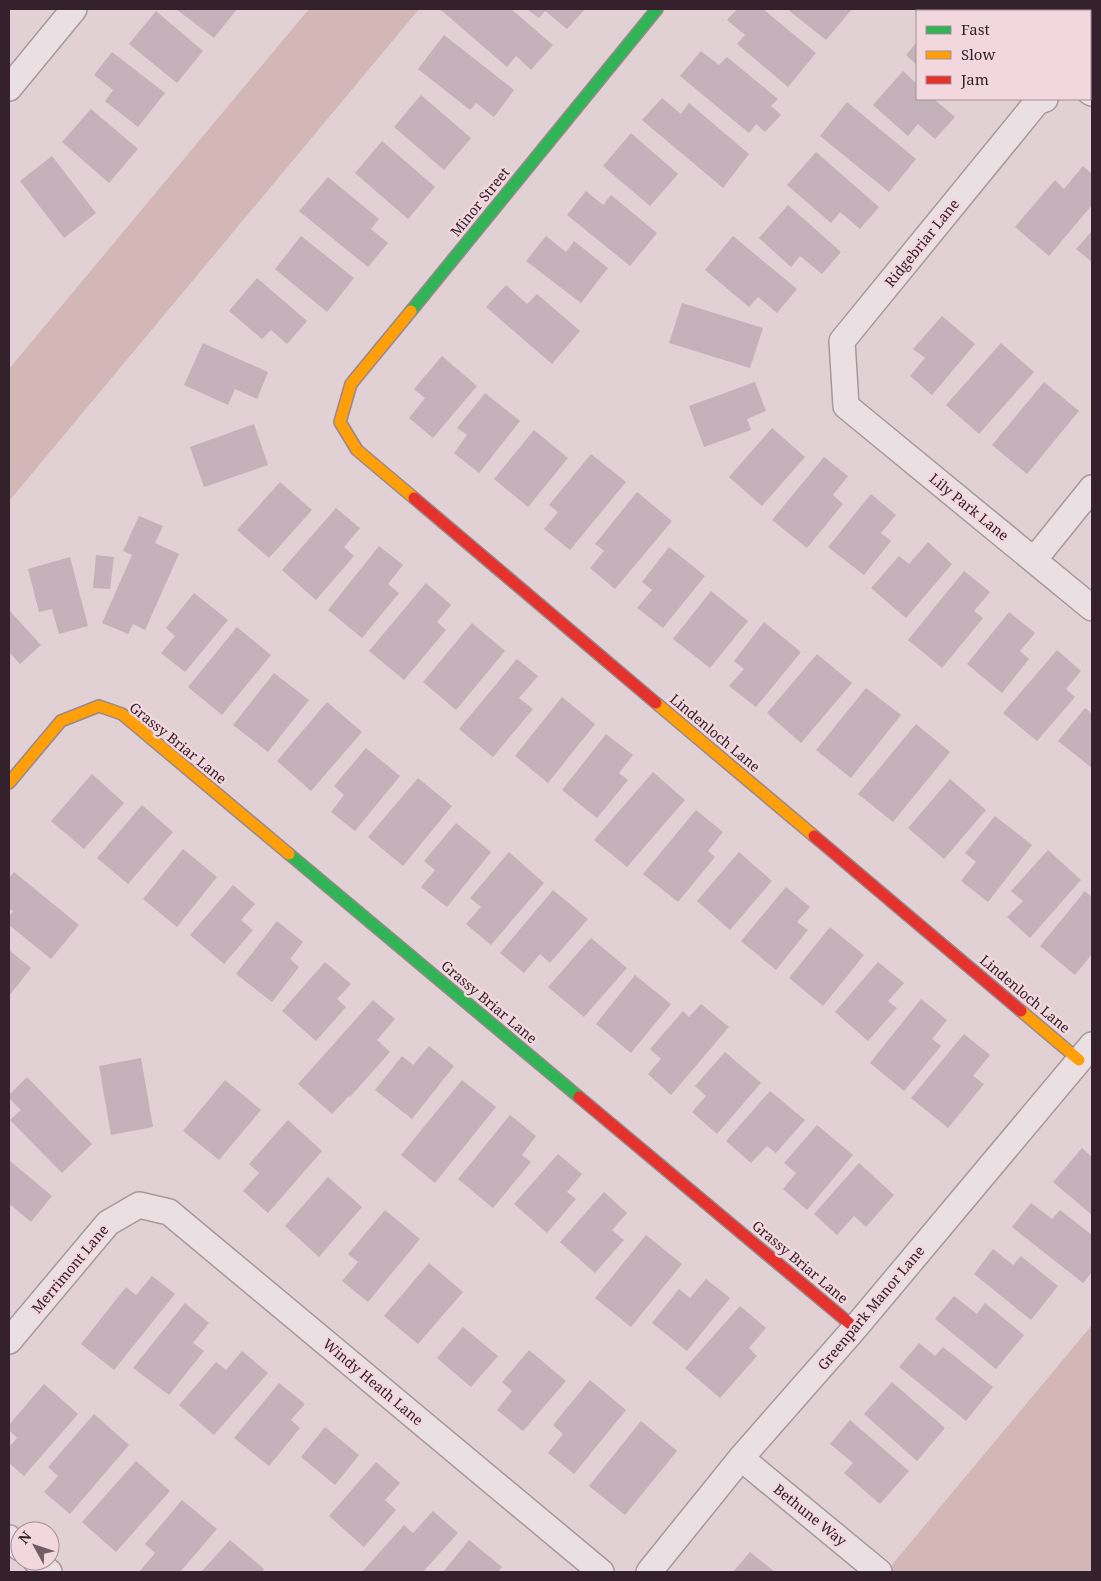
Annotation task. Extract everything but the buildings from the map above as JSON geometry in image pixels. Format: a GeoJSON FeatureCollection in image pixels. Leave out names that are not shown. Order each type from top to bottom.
{"type":"FeatureCollection","features":[{"type":"Feature","properties":{"kind":"street"},"geometry":{"type":"LineString","coordinates":[[9,88],[74,9]]}},
{"type":"Feature","properties":{"kind":"street","name":"Minor Street"},"geometry":{"type":"LineString","coordinates":[[340,422],[351,384],[656,9]]}},
{"type":"Feature","properties":{"kind":"street","name":"Ridgebriar Lane"},"geometry":{"type":"LineString","coordinates":[[846,406],[842,341],[1037,102],[1042,100]]}},
{"type":"Feature","properties":{"kind":"street","name":"Lily Park Lane"},"geometry":{"type":"LineString","coordinates":[[846,406],[1092,608]]}},
{"type":"Feature","properties":{"kind":"street","name":"Lindenloch Lane"},"geometry":{"type":"LineString","coordinates":[[340,422],[357,450],[1086,1052]]}},
{"type":"Feature","properties":{"kind":"street"},"geometry":{"type":"LineString","coordinates":[[1034,560],[1092,488]]}},
{"type":"Feature","properties":{"kind":"street","name":"Grassy Briar Lane"},"geometry":{"type":"LineString","coordinates":[[9,783],[61,720],[99,706],[122,714],[855,1328]]}},
{"type":"Feature","properties":{"kind":"street","name":"Greenpark Manor Lane"},"geometry":{"type":"LineString","coordinates":[[649,1572],[741,1458],[855,1328],[1086,1052]]}},
{"type":"Feature","properties":{"kind":"street","name":"Merrimont Lane"},"geometry":{"type":"LineString","coordinates":[[9,1341],[108,1223],[139,1205]]}},
{"type":"Feature","properties":{"kind":"street","name":"Windy Heath Lane"},"geometry":{"type":"LineString","coordinates":[[139,1205],[169,1212],[601,1572]]}},
{"type":"Feature","properties":{"kind":"street","name":"Bethune Way"},"geometry":{"type":"LineString","coordinates":[[741,1458],[878,1572]]}},
{"type":"Feature","properties":{"kind":"shaded area"},"geometry":{"type":"Polygon","coordinates":[[[309,9],[419,9],[9,501],[9,369],[309,9]]]}},
{"type":"Feature","properties":{"kind":"shaded area"},"geometry":{"type":"Polygon","coordinates":[[[1092,1325],[1092,1572],[886,1572],[1092,1325]]]}},
{"type":"Feature","properties":{"kind":"traffic: fast"},"geometry":{"type":"LineString","coordinates":[[411,311],[657,9]]}},
{"type":"Feature","properties":{"kind":"traffic: fast"},"geometry":{"type":"LineString","coordinates":[[289,854],[579,1097]]}},
{"type":"Feature","properties":{"kind":"traffic: slow"},"geometry":{"type":"LineString","coordinates":[[411,311],[351,384],[340,422],[357,450],[414,498]]}},
{"type":"Feature","properties":{"kind":"traffic: slow"},"geometry":{"type":"LineString","coordinates":[[656,703],[814,836]]}},
{"type":"Feature","properties":{"kind":"traffic: slow"},"geometry":{"type":"LineString","coordinates":[[9,783],[61,721],[99,706],[122,714],[289,854]]}},
{"type":"Feature","properties":{"kind":"traffic: slow"},"geometry":{"type":"LineString","coordinates":[[1021,1011],[1079,1060]]}},
{"type":"Feature","properties":{"kind":"traffic: jam"},"geometry":{"type":"LineString","coordinates":[[414,498],[656,703]]}},
{"type":"Feature","properties":{"kind":"traffic: jam"},"geometry":{"type":"LineString","coordinates":[[814,836],[1021,1011]]}},
{"type":"Feature","properties":{"kind":"traffic: jam"},"geometry":{"type":"LineString","coordinates":[[579,1097],[855,1328]]}}]}
